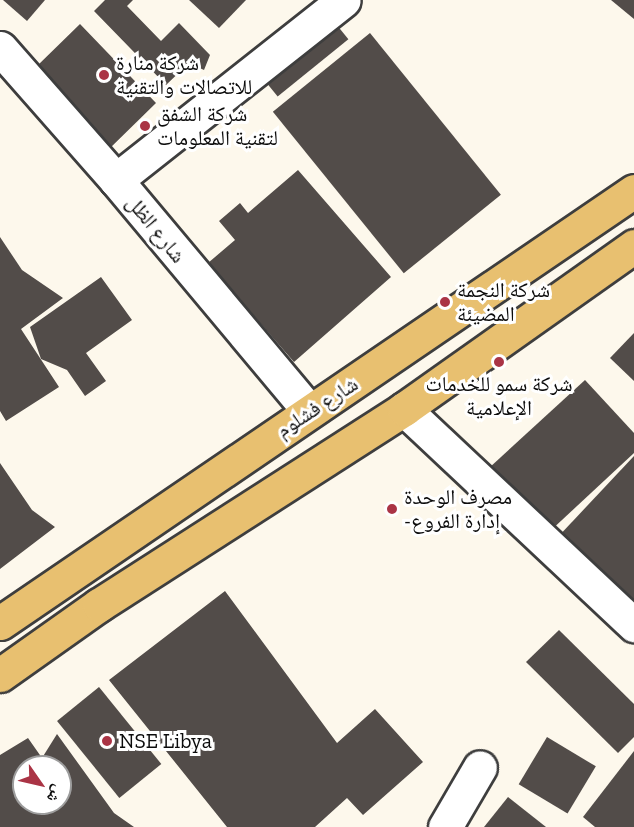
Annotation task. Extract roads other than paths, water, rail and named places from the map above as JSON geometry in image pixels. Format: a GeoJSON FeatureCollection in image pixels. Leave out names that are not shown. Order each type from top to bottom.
{"type":"FeatureCollection","features":[{"type":"Feature","properties":{"kind":"main road","name":"شارع فشلوم"},"geometry":{"type":"LineString","coordinates":[[0,623],[634,191]]}},
{"type":"Feature","properties":{"kind":"main road"},"geometry":{"type":"LineString","coordinates":[[0,675],[99,605],[404,409],[634,246]]}},
{"type":"Feature","properties":{"kind":"street"},"geometry":{"type":"LineString","coordinates":[[116,180],[344,0]]}},
{"type":"Feature","properties":{"kind":"street","name":"شارع الظل"},"geometry":{"type":"LineString","coordinates":[[0,48],[116,180],[309,411]]}},
{"type":"Feature","properties":{"kind":"street"},"geometry":{"type":"LineString","coordinates":[[404,409],[634,625]]}},
{"type":"Feature","properties":{"kind":"street"},"geometry":{"type":"LineString","coordinates":[[446,827],[480,767]]}},
{"type":"Feature","properties":{"kind":"place","name":"شركة منارة للاتصالات والتقنية"},"geometry":{"type":"Point","coordinates":[104,75]}},
{"type":"Feature","properties":{"kind":"place","name":"شركة الشفق لتقنية المعلومات"},"geometry":{"type":"Point","coordinates":[145,126]}},
{"type":"Feature","properties":{"kind":"place","name":"شركة النجمة المضيئة"},"geometry":{"type":"Point","coordinates":[445,302]}},
{"type":"Feature","properties":{"kind":"place","name":"شركة سمو للخدمات الإعلامية"},"geometry":{"type":"Point","coordinates":[499,362]}},
{"type":"Feature","properties":{"kind":"place","name":"مصرف الوحدة -إدارة الفروع"},"geometry":{"type":"Point","coordinates":[392,509]}},
{"type":"Feature","properties":{"kind":"place","name":"NSE Libya"},"geometry":{"type":"Point","coordinates":[107,741]}}]}
